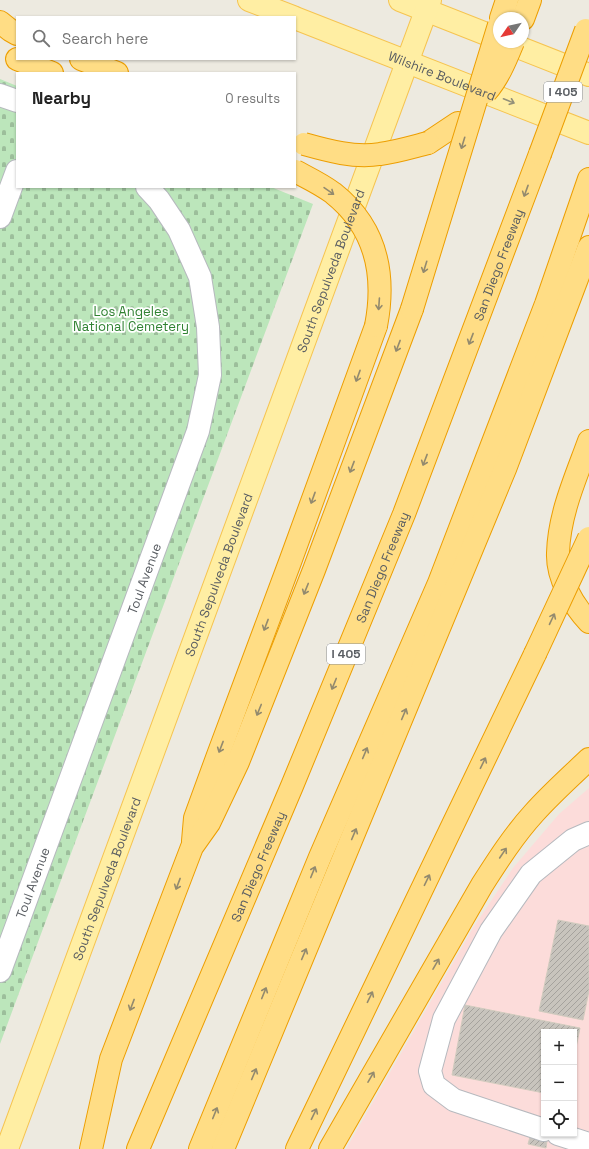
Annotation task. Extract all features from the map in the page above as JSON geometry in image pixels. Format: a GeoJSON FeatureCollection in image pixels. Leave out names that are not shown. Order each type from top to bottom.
{"type":"FeatureCollection","features":[{"type":"Feature","properties":{"kind":"highway"},"geometry":{"type":"LineString","coordinates":[[503,12],[507,0]]}},
{"type":"Feature","properties":{"kind":"highway"},"geometry":{"type":"LineString","coordinates":[[0,22],[16,33]]}},
{"type":"Feature","properties":{"kind":"highway","name":"San Diego Freeway"},"geometry":{"type":"LineString","coordinates":[[138,1149],[289,793],[404,514],[588,26]]}},
{"type":"Feature","properties":{"kind":"highway"},"geometry":{"type":"LineString","coordinates":[[192,847],[209,823],[238,762],[314,570],[412,309],[493,45]]}},
{"type":"Feature","properties":{"kind":"highway"},"geometry":{"type":"LineString","coordinates":[[300,142],[332,152],[357,156],[379,155],[428,144],[458,123],[492,85],[501,71],[511,48]]}},
{"type":"Feature","properties":{"kind":"highway"},"geometry":{"type":"LineString","coordinates":[[0,51],[16,59]]}},
{"type":"Feature","properties":{"kind":"highway"},"geometry":{"type":"LineString","coordinates":[[20,60],[50,72]]}},
{"type":"Feature","properties":{"kind":"highway"},"geometry":{"type":"LineString","coordinates":[[84,60],[114,72]]}},
{"type":"Feature","properties":{"kind":"highway"},"geometry":{"type":"LineString","coordinates":[[91,1149],[111,1059],[192,847],[197,814],[376,326],[379,309],[379,270],[375,251],[367,234],[346,205],[333,193],[315,181],[296,172]]}},
{"type":"Feature","properties":{"kind":"highway"},"geometry":{"type":"LineString","coordinates":[[200,1149],[320,858],[439,583],[546,304],[589,179]]}},
{"type":"Feature","properties":{"kind":"highway"},"geometry":{"type":"LineString","coordinates":[[223,1149],[505,469],[589,247]]}},
{"type":"Feature","properties":{"kind":"highway"},"geometry":{"type":"LineString","coordinates":[[589,441],[564,511],[560,526],[557,555],[561,576],[575,605],[589,622]]}},
{"type":"Feature","properties":{"kind":"highway"},"geometry":{"type":"LineString","coordinates":[[297,1149],[536,654],[589,538]]}},
{"type":"Feature","properties":{"kind":"highway"},"geometry":{"type":"LineString","coordinates":[[330,1149],[478,891],[502,854],[534,813],[589,759]]}},
{"type":"Feature","properties":{"kind":"main road","name":"Wilshire Boulevard"},"geometry":{"type":"LineString","coordinates":[[249,0],[291,16]]}},
{"type":"Feature","properties":{"kind":"main road"},"geometry":{"type":"LineString","coordinates":[[400,0],[428,5],[493,37]]}},
{"type":"Feature","properties":{"kind":"main road","name":"South Sepulveda Boulevard"},"geometry":{"type":"LineString","coordinates":[[8,1149],[428,5]]}},
{"type":"Feature","properties":{"kind":"main road","name":"Wilshire Boulevard"},"geometry":{"type":"LineString","coordinates":[[296,18],[589,133]]}},
{"type":"Feature","properties":{"kind":"main road"},"geometry":{"type":"LineString","coordinates":[[520,48],[589,75]]}},
{"type":"Feature","properties":{"kind":"street"},"geometry":{"type":"LineString","coordinates":[[0,95],[16,101]]}},
{"type":"Feature","properties":{"kind":"street"},"geometry":{"type":"LineString","coordinates":[[0,217],[16,174]]}},
{"type":"Feature","properties":{"kind":"street","name":"Toul Avenue"},"geometry":{"type":"LineString","coordinates":[[0,971],[198,430],[210,375],[208,327],[200,277],[178,230],[159,200],[148,188]]}},
{"type":"Feature","properties":{"kind":"street"},"geometry":{"type":"LineString","coordinates":[[541,1129],[454,1100],[434,1085],[430,1071],[444,1019],[491,930],[531,874],[573,840],[589,833]]}},
{"type":"Feature","properties":{"kind":"street"},"geometry":{"type":"LineString","coordinates":[[567,1137],[589,1144]]}},
{"type":"Feature","properties":{"kind":"shaded area"},"geometry":{"type":"Polygon","coordinates":[[[589,788],[589,1149],[346,1149],[473,928],[513,868],[559,814],[589,788]]]}},
{"type":"Feature","properties":{"kind":"green space","name":"Los Angeles National Cemetery"},"geometry":{"type":"Polygon","coordinates":[[[0,79],[16,86],[16,188],[273,188],[313,204],[0,1044],[0,79]]]}},
{"type":"Feature","properties":{"kind":"building"},"geometry":{"type":"Polygon","coordinates":[[[558,920],[589,926],[589,991],[583,1020],[539,1011],[558,920]]]}},
{"type":"Feature","properties":{"kind":"building"},"geometry":{"type":"Polygon","coordinates":[[[465,1005],[580,1028],[577,1042],[577,1029],[541,1029],[541,1092],[452,1075],[465,1005]]]}},
{"type":"Feature","properties":{"kind":"building"},"geometry":{"type":"Polygon","coordinates":[[[530,1137],[547,1141],[546,1148],[528,1144],[530,1137]]]}}]}
